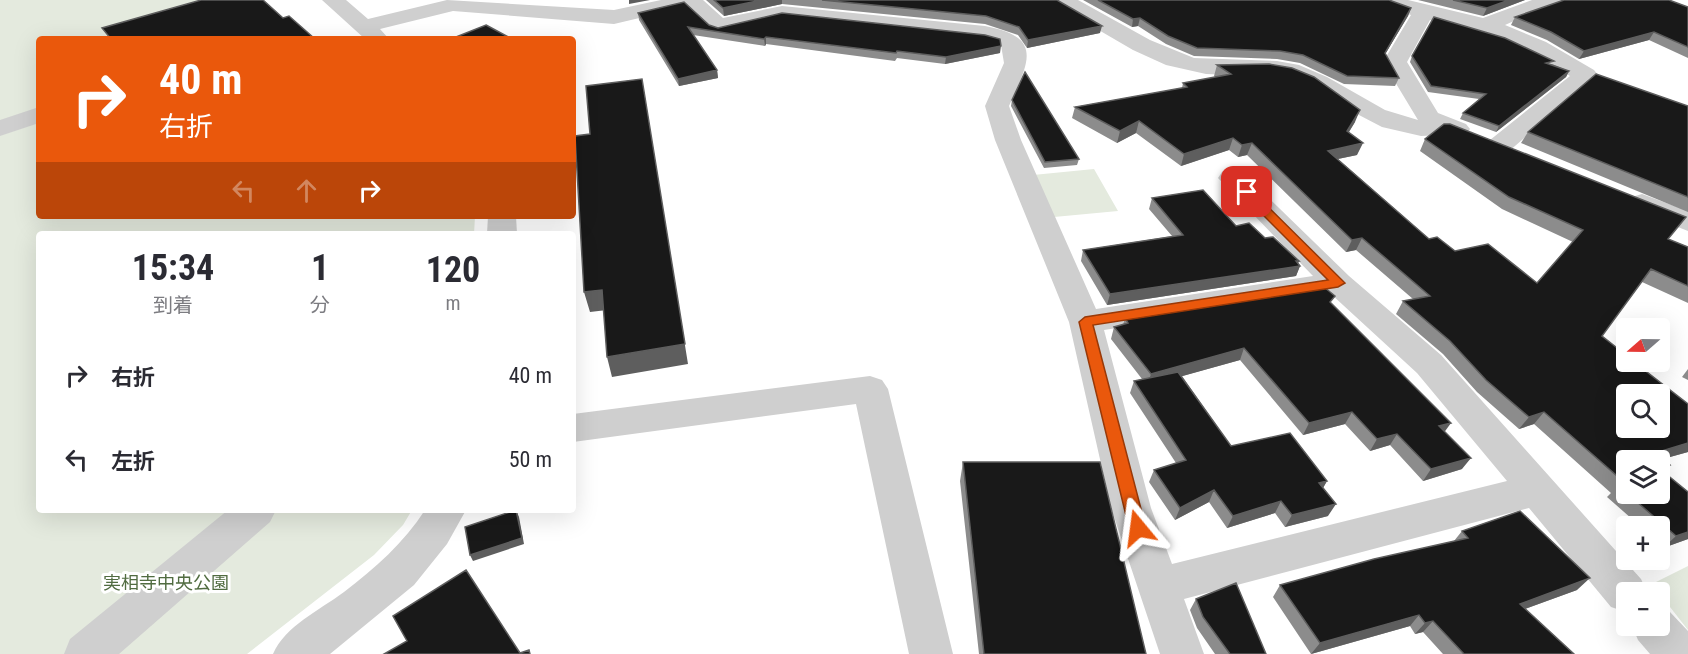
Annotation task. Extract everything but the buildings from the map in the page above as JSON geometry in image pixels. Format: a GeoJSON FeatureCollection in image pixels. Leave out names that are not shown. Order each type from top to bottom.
{"type":"FeatureCollection","features":[{"type":"Feature","properties":{"kind":"street"},"geometry":{"type":"LineString","coordinates":[[333,0],[371,32],[453,5],[552,6],[614,17],[690,0],[719,26],[782,12],[984,33],[1002,36],[1012,42],[1016,63],[997,106],[1008,140],[1085,322],[1131,508],[1156,587],[1182,654]]}},
{"type":"Feature","properties":{"kind":"street"},"geometry":{"type":"LineString","coordinates":[[1061,0],[1087,11],[1158,53],[1191,65],[1224,69],[1268,65],[1304,75],[1377,117],[1418,128],[1448,125]]}},
{"type":"Feature","properties":{"kind":"street"},"geometry":{"type":"LineString","coordinates":[[1390,0],[1422,14],[1486,25],[1542,48],[1586,75],[1499,146]]}},
{"type":"Feature","properties":{"kind":"street"},"geometry":{"type":"LineString","coordinates":[[1486,25],[1519,10],[1556,0]]}},
{"type":"Feature","properties":{"kind":"street"},"geometry":{"type":"LineString","coordinates":[[1422,14],[1395,62],[1429,118],[1530,158]]}},
{"type":"Feature","properties":{"kind":"street"},"geometry":{"type":"LineString","coordinates":[[0,128],[36,116]]}},
{"type":"Feature","properties":{"kind":"street"},"geometry":{"type":"LineString","coordinates":[[1232,178],[1338,283],[1429,364],[1616,582]]}},
{"type":"Feature","properties":{"kind":"street"},"geometry":{"type":"LineString","coordinates":[[1614,192],[1688,222]]}},
{"type":"Feature","properties":{"kind":"street"},"geometry":{"type":"LineString","coordinates":[[1085,322],[1338,283]]}},
{"type":"Feature","properties":{"kind":"street"},"geometry":{"type":"LineString","coordinates":[[576,428],[870,389],[931,654]]}},
{"type":"Feature","properties":{"kind":"street"},"geometry":{"type":"LineString","coordinates":[[1156,587],[1537,490]]}},
{"type":"Feature","properties":{"kind":"street"},"geometry":{"type":"LineString","coordinates":[[86,654],[252,513]]}},
{"type":"Feature","properties":{"kind":"street"},"geometry":{"type":"LineString","coordinates":[[295,654],[394,577],[440,523],[445,513]]}},
{"type":"Feature","properties":{"kind":"street"},"geometry":{"type":"LineString","coordinates":[[1663,636],[1672,646],[1675,654]]}},
{"type":"Feature","properties":{"kind":"green space","name":"実相寺中央公園"},"geometry":{"type":"Polygon","coordinates":[[[0,0],[219,0],[212,6],[112,36],[36,36],[36,219],[475,219],[474,231],[36,231],[36,513],[410,513],[403,525],[374,555],[247,654],[0,654],[0,0]]]}},
{"type":"Feature","properties":{"kind":"green space"},"geometry":{"type":"Polygon","coordinates":[[[1094,169],[1118,211],[1054,217],[1033,175],[1094,169]]]}},
{"type":"Feature","properties":{"kind":"green space"},"geometry":{"type":"Polygon","coordinates":[[[1688,566],[1688,630],[1670,607],[1670,582],[1656,582],[1688,566]]]}},
{"type":"Feature","properties":{"kind":"route"},"geometry":{"type":"LineString","coordinates":[[1138,528],[1085,322],[1338,283],[1247,192]]}}]}
